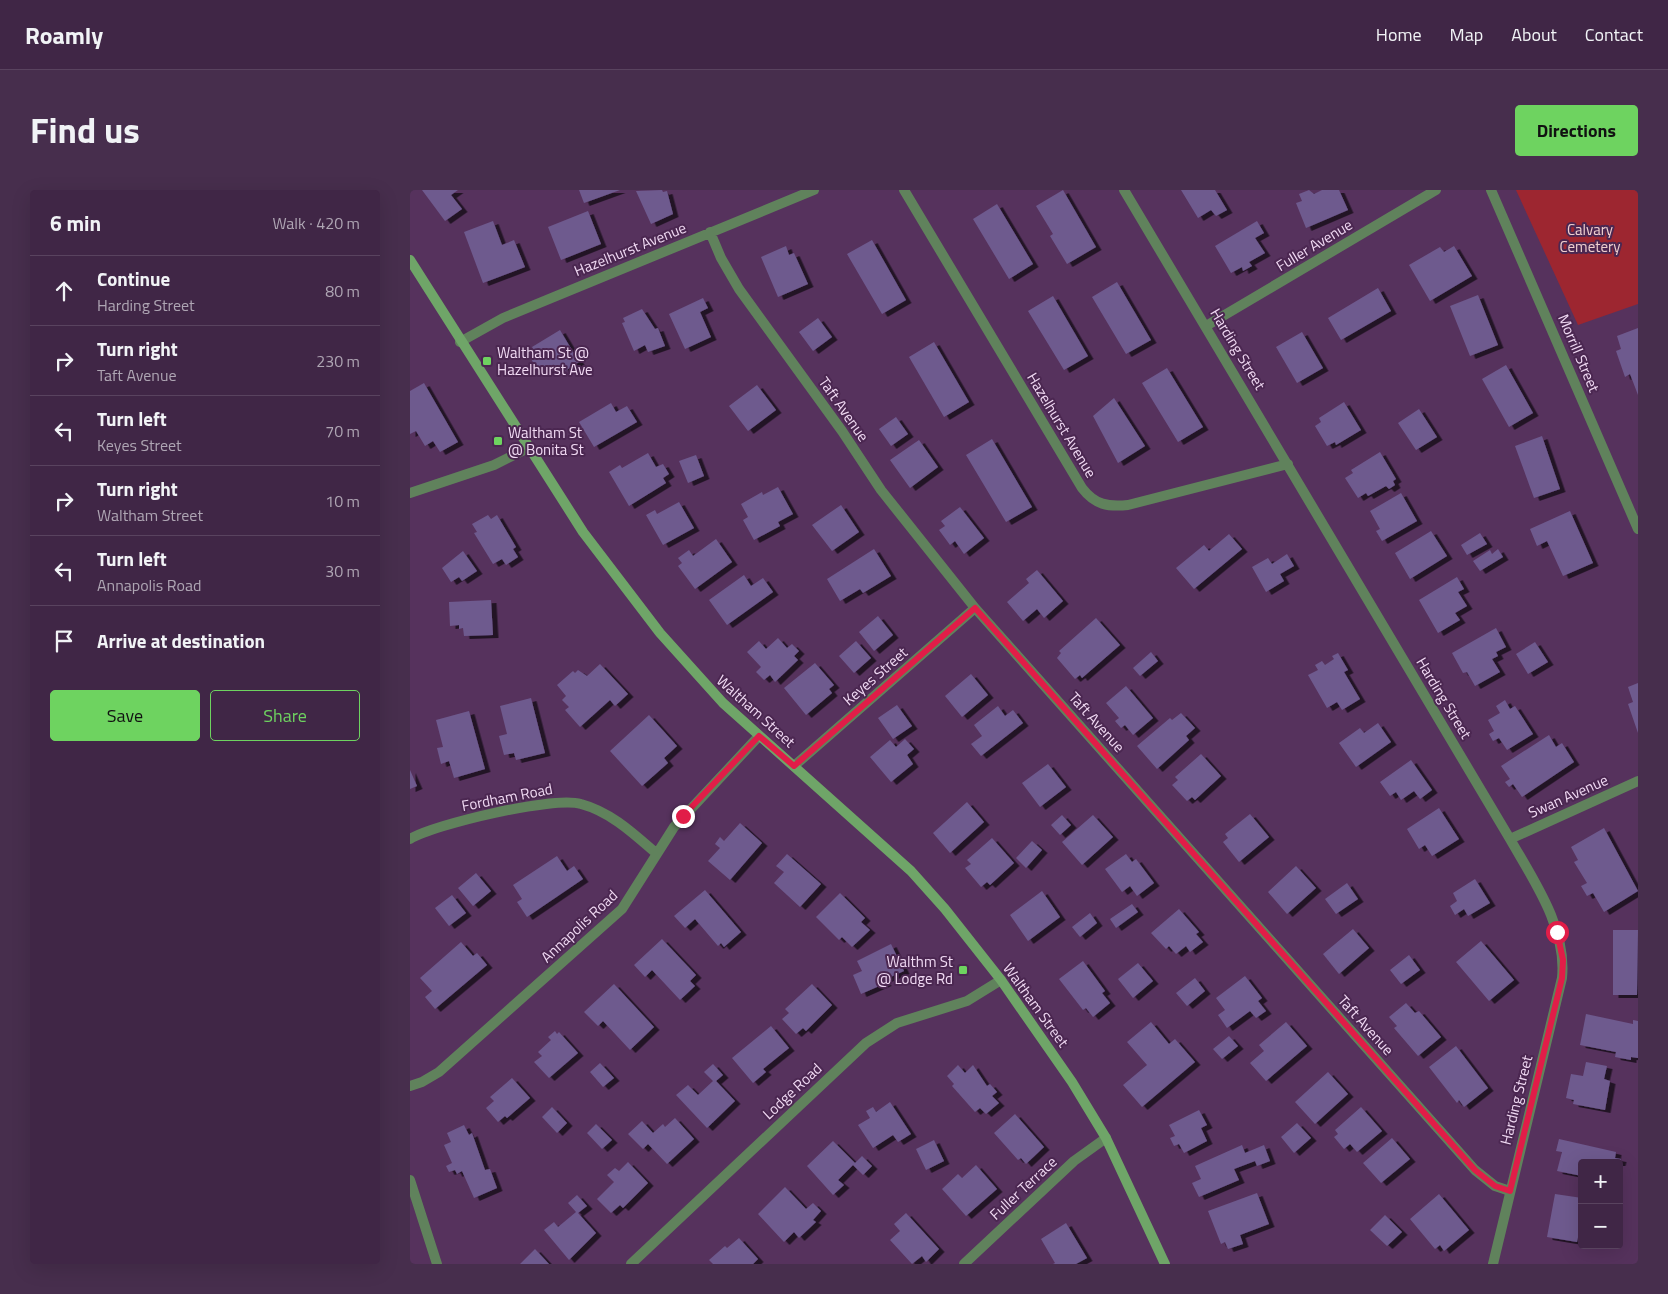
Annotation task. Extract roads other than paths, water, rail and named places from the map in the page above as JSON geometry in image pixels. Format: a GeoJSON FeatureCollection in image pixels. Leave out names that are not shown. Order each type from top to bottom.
{"type":"FeatureCollection","features":[{"type":"Feature","properties":{"kind":"main road","name":"Waltham Street"},"geometry":{"type":"LineString","coordinates":[[410,260],[528,448],[594,548],[635,603],[705,686],[911,871],[1001,980],[1072,1082],[1106,1138],[1165,1264]]}},
{"type":"Feature","properties":{"kind":"street","name":"Hazelhurst Avenue"},"geometry":{"type":"LineString","coordinates":[[460,342],[503,318],[814,190]]}},
{"type":"Feature","properties":{"kind":"street","name":"Hazelhurst Avenue"},"geometry":{"type":"LineString","coordinates":[[904,190],[1082,488],[1093,500],[1109,506],[1128,505],[1288,464]]}},
{"type":"Feature","properties":{"kind":"street","name":"Harding Street"},"geometry":{"type":"LineString","coordinates":[[1124,190],[1510,839],[1537,887],[1560,941],[1563,969],[1493,1264]]}},
{"type":"Feature","properties":{"kind":"street","name":"Fuller Avenue"},"geometry":{"type":"LineString","coordinates":[[1206,326],[1436,190]]}},
{"type":"Feature","properties":{"kind":"street","name":"Morrill Street"},"geometry":{"type":"LineString","coordinates":[[1491,190],[1638,529]]}},
{"type":"Feature","properties":{"kind":"street","name":"Taft Avenue"},"geometry":{"type":"LineString","coordinates":[[710,232],[721,258],[739,289],[842,431],[881,490],[975,608],[1475,1170],[1495,1186],[1510,1191]]}},
{"type":"Feature","properties":{"kind":"street"},"geometry":{"type":"LineString","coordinates":[[410,494],[486,468],[528,448]]}},
{"type":"Feature","properties":{"kind":"street","name":"Keyes Street"},"geometry":{"type":"LineString","coordinates":[[794,766],[975,608]]}},
{"type":"Feature","properties":{"kind":"street","name":"Annapolis Road"},"geometry":{"type":"LineString","coordinates":[[410,1086],[440,1072],[629,901],[657,854],[683,816],[759,736]]}},
{"type":"Feature","properties":{"kind":"street","name":"Swan Avenue"},"geometry":{"type":"LineString","coordinates":[[1510,839],[1638,781]]}},
{"type":"Feature","properties":{"kind":"street","name":"Fordham Road"},"geometry":{"type":"LineString","coordinates":[[410,839],[436,828],[532,806],[568,802],[587,806],[605,814],[657,854]]}},
{"type":"Feature","properties":{"kind":"street","name":"Lodge Road"},"geometry":{"type":"LineString","coordinates":[[631,1264],[866,1043],[897,1023],[967,1001],[1001,980]]}},
{"type":"Feature","properties":{"kind":"street","name":"Fuller Terrace"},"geometry":{"type":"LineString","coordinates":[[964,1264],[1074,1161],[1106,1138]]}},
{"type":"Feature","properties":{"kind":"street"},"geometry":{"type":"LineString","coordinates":[[410,1180],[436,1264]]}},
{"type":"Feature","properties":{"kind":"place","name":"Waltham St @ Hazelhurst Ave"},"geometry":{"type":"Point","coordinates":[487,361]}},
{"type":"Feature","properties":{"kind":"place","name":"Waltham St @ Bonita St"},"geometry":{"type":"Point","coordinates":[498,441]}},
{"type":"Feature","properties":{"kind":"place","name":"Walthm St @ Lodge Rd"},"geometry":{"type":"Point","coordinates":[963,970]}},
{"type":"Feature","properties":{"kind":"park label","name":"Calvary Cemetery"},"geometry":{"type":"Point","coordinates":[1590,238]}}]}
